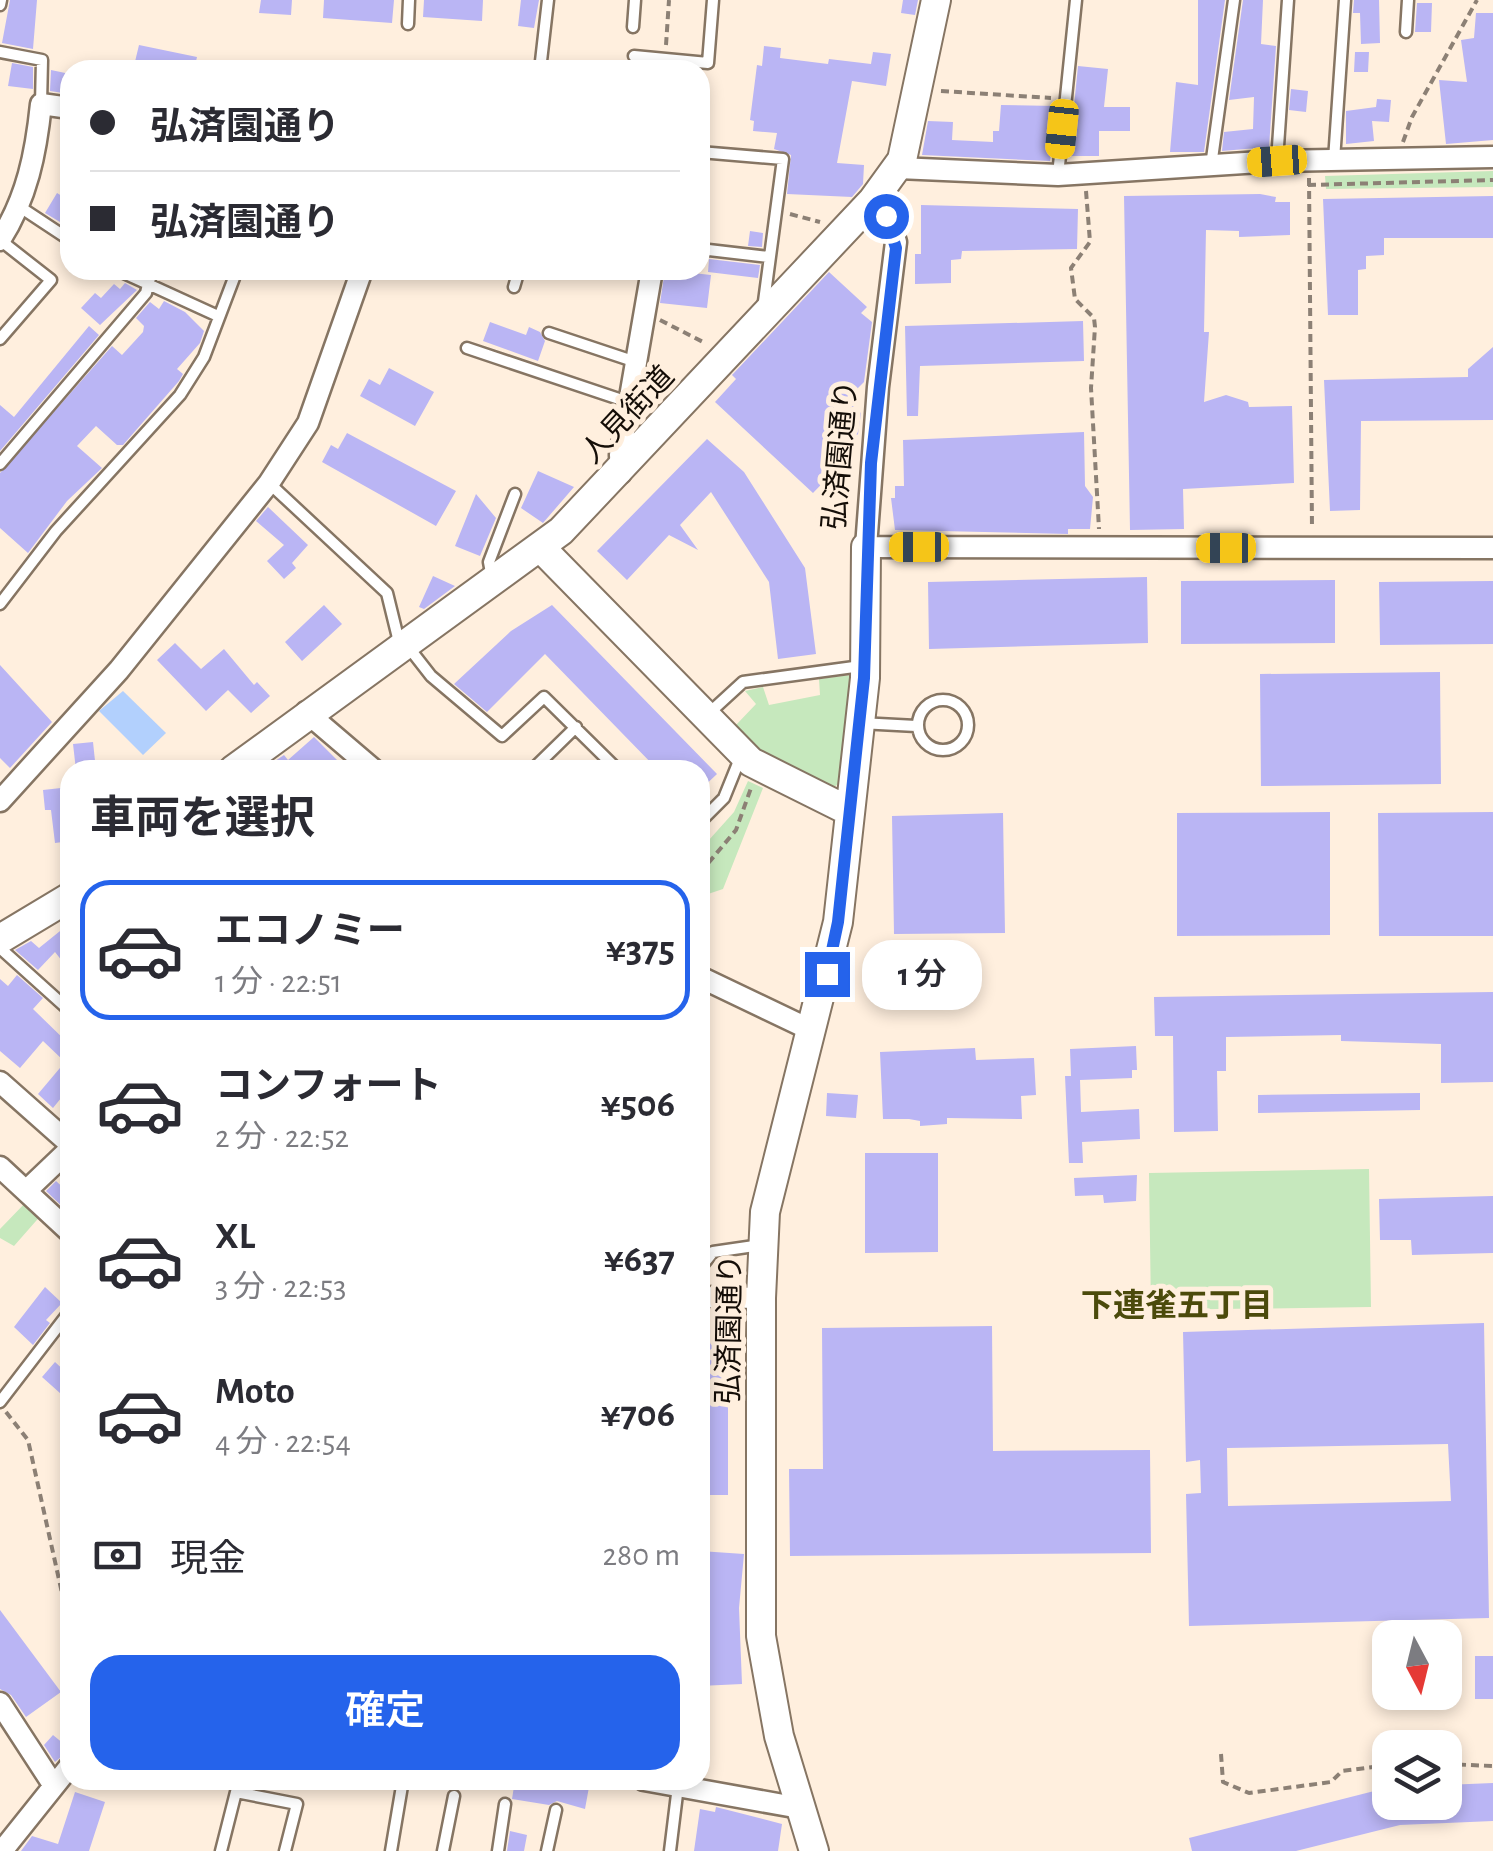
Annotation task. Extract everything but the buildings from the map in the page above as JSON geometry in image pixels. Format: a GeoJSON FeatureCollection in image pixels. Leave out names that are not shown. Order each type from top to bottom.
{"type":"FeatureCollection","features":[{"type":"Feature","properties":{"kind":"street","name":"人見街道"},"geometry":{"type":"LineString","coordinates":[[245,760],[306,712],[541,548],[621,472],[874,200],[898,168],[936,0]]}},
{"type":"Feature","properties":{"kind":"street"},"geometry":{"type":"LineString","coordinates":[[0,240],[20,206],[35,155],[41,104],[60,107]]}},
{"type":"Feature","properties":{"kind":"street"},"geometry":{"type":"LineString","coordinates":[[898,168],[1058,175],[1277,161],[1493,157]]}},
{"type":"Feature","properties":{"kind":"street","name":"弘済園通り"},"geometry":{"type":"LineString","coordinates":[[814,1851],[779,1736],[761,1636],[761,1298],[770,1192],[838,922],[859,723],[874,425],[896,242],[890,222],[874,200]]}},
{"type":"Feature","properties":{"kind":"street"},"geometry":{"type":"LineString","coordinates":[[0,801],[119,670],[269,484],[308,423],[358,280]]}},
{"type":"Feature","properties":{"kind":"street"},"geometry":{"type":"LineString","coordinates":[[621,472],[628,402],[650,280]]}},
{"type":"Feature","properties":{"kind":"street"},"geometry":{"type":"LineString","coordinates":[[866,547],[1493,548]]}},
{"type":"Feature","properties":{"kind":"street"},"geometry":{"type":"LineString","coordinates":[[541,548],[742,753],[847,810]]}},
{"type":"Feature","properties":{"kind":"street"},"geometry":{"type":"LineString","coordinates":[[306,712],[362,760]]}},
{"type":"Feature","properties":{"kind":"street"},"geometry":{"type":"LineString","coordinates":[[0,939],[60,903]]}},
{"type":"Feature","properties":{"kind":"street"},"geometry":{"type":"LineString","coordinates":[[710,982],[813,1031]]}},
{"type":"Feature","properties":{"kind":"street"},"geometry":{"type":"LineString","coordinates":[[0,1082],[60,1138]]}},
{"type":"Feature","properties":{"kind":"street"},"geometry":{"type":"LineString","coordinates":[[27,1190],[60,1157]]}},
{"type":"Feature","properties":{"kind":"street"},"geometry":{"type":"LineString","coordinates":[[0,1166],[60,1222]]}},
{"type":"Feature","properties":{"kind":"street"},"geometry":{"type":"LineString","coordinates":[[710,1297],[761,1298]]}},
{"type":"Feature","properties":{"kind":"street"},"geometry":{"type":"LineString","coordinates":[[0,1703],[54,1786]]}},
{"type":"Feature","properties":{"kind":"street"},"geometry":{"type":"LineString","coordinates":[[2,1851],[60,1778]]}},
{"type":"Feature","properties":{"kind":"street"},"geometry":{"type":"LineString","coordinates":[[700,1790],[800,1808]]}},
{"type":"Feature","properties":{"kind":"lane"},"geometry":{"type":"LineString","coordinates":[[408,24],[410,0]]}},
{"type":"Feature","properties":{"kind":"lane"},"geometry":{"type":"LineString","coordinates":[[541,60],[548,0]]}},
{"type":"Feature","properties":{"kind":"lane"},"geometry":{"type":"LineString","coordinates":[[633,27],[635,0]]}},
{"type":"Feature","properties":{"kind":"lane"},"geometry":{"type":"LineString","coordinates":[[708,60],[714,0]]}},
{"type":"Feature","properties":{"kind":"lane"},"geometry":{"type":"LineString","coordinates":[[1058,175],[1076,0]]}},
{"type":"Feature","properties":{"kind":"lane"},"geometry":{"type":"LineString","coordinates":[[1212,166],[1234,0]]}},
{"type":"Feature","properties":{"kind":"lane"},"geometry":{"type":"LineString","coordinates":[[1277,161],[1288,0]]}},
{"type":"Feature","properties":{"kind":"lane"},"geometry":{"type":"LineString","coordinates":[[1334,160],[1345,0]]}},
{"type":"Feature","properties":{"kind":"lane"},"geometry":{"type":"LineString","coordinates":[[1406,32],[1408,0]]}},
{"type":"Feature","properties":{"kind":"lane"},"geometry":{"type":"LineString","coordinates":[[0,52],[42,60],[41,104]]}},
{"type":"Feature","properties":{"kind":"lane"},"geometry":{"type":"LineString","coordinates":[[634,56],[686,60]]}},
{"type":"Feature","properties":{"kind":"lane"},"geometry":{"type":"LineString","coordinates":[[710,153],[783,159],[761,318]]}},
{"type":"Feature","properties":{"kind":"lane"},"geometry":{"type":"LineString","coordinates":[[20,206],[60,233]]}},
{"type":"Feature","properties":{"kind":"lane"},"geometry":{"type":"LineString","coordinates":[[0,240],[52,280],[0,339]]}},
{"type":"Feature","properties":{"kind":"lane"},"geometry":{"type":"LineString","coordinates":[[710,249],[769,257]]}},
{"type":"Feature","properties":{"kind":"lane"},"geometry":{"type":"LineString","coordinates":[[139,280],[218,316]]}},
{"type":"Feature","properties":{"kind":"lane"},"geometry":{"type":"LineString","coordinates":[[0,464],[149,280]]}},
{"type":"Feature","properties":{"kind":"lane"},"geometry":{"type":"LineString","coordinates":[[0,604],[56,531],[180,395],[204,357],[234,280]]}},
{"type":"Feature","properties":{"kind":"lane"},"geometry":{"type":"LineString","coordinates":[[514,287],[516,280]]}},
{"type":"Feature","properties":{"kind":"lane"},"geometry":{"type":"LineString","coordinates":[[549,333],[636,362]]}},
{"type":"Feature","properties":{"kind":"lane"},"geometry":{"type":"LineString","coordinates":[[467,348],[628,402]]}},
{"type":"Feature","properties":{"kind":"lane"},"geometry":{"type":"LineString","coordinates":[[269,484],[387,593],[403,645],[431,676],[502,736],[544,697],[608,760]]}},
{"type":"Feature","properties":{"kind":"lane"},"geometry":{"type":"LineString","coordinates":[[493,582],[488,562],[514,494]]}},
{"type":"Feature","properties":{"kind":"lane"},"geometry":{"type":"LineString","coordinates":[[706,716],[743,682],[854,667]]}},
{"type":"Feature","properties":{"kind":"lane"},"geometry":{"type":"LineString","coordinates":[[943,703],[962,706],[968,723],[964,740],[945,748],[923,742],[916,726],[924,706],[943,703]]}},
{"type":"Feature","properties":{"kind":"lane"},"geometry":{"type":"LineString","coordinates":[[859,723],[916,726]]}},
{"type":"Feature","properties":{"kind":"lane"},"geometry":{"type":"LineString","coordinates":[[542,760],[576,727]]}},
{"type":"Feature","properties":{"kind":"lane"},"geometry":{"type":"LineString","coordinates":[[710,812],[724,798],[742,753]]}},
{"type":"Feature","properties":{"kind":"lane"},"geometry":{"type":"LineString","coordinates":[[0,948],[60,1002]]}},
{"type":"Feature","properties":{"kind":"lane"},"geometry":{"type":"LineString","coordinates":[[710,1256],[713,1252],[764,1245]]}},
{"type":"Feature","properties":{"kind":"lane"},"geometry":{"type":"LineString","coordinates":[[0,1404],[60,1324]]}},
{"type":"Feature","properties":{"kind":"lane"},"geometry":{"type":"LineString","coordinates":[[391,1851],[401,1790]]}},
{"type":"Feature","properties":{"kind":"lane"},"geometry":{"type":"LineString","coordinates":[[670,1851],[678,1790]]}},
{"type":"Feature","properties":{"kind":"lane"},"geometry":{"type":"LineString","coordinates":[[221,1851],[236,1792],[297,1804],[284,1851]]}},
{"type":"Feature","properties":{"kind":"lane"},"geometry":{"type":"LineString","coordinates":[[443,1851],[454,1796]]}},
{"type":"Feature","properties":{"kind":"lane"},"geometry":{"type":"LineString","coordinates":[[498,1851],[505,1804]]}},
{"type":"Feature","properties":{"kind":"lane"},"geometry":{"type":"LineString","coordinates":[[547,1851],[556,1810]]}},
{"type":"Feature","properties":{"kind":"path"},"geometry":{"type":"LineString","coordinates":[[665,58],[669,0]]}},
{"type":"Feature","properties":{"kind":"path"},"geometry":{"type":"LineString","coordinates":[[1400,160],[1412,117],[1477,0]]}},
{"type":"Feature","properties":{"kind":"path"},"geometry":{"type":"LineString","coordinates":[[916,90],[1066,99]]}},
{"type":"Feature","properties":{"kind":"path"},"geometry":{"type":"LineString","coordinates":[[1310,161],[1313,548]]}},
{"type":"Feature","properties":{"kind":"path"},"geometry":{"type":"LineString","coordinates":[[1308,186],[1493,180]]}},
{"type":"Feature","properties":{"kind":"path"},"geometry":{"type":"LineString","coordinates":[[1085,182],[1090,242],[1071,268],[1075,299],[1094,318],[1096,327],[1091,388],[1100,539]]}},
{"type":"Feature","properties":{"kind":"path"},"geometry":{"type":"LineString","coordinates":[[776,210],[845,229]]}},
{"type":"Feature","properties":{"kind":"path"},"geometry":{"type":"LineString","coordinates":[[645,312],[727,355]]}},
{"type":"Feature","properties":{"kind":"path"},"geometry":{"type":"LineString","coordinates":[[710,860],[736,830],[756,780]]}},
{"type":"Feature","properties":{"kind":"path"},"geometry":{"type":"LineString","coordinates":[[0,1404],[28,1440],[60,1584]]}},
{"type":"Feature","properties":{"kind":"path"},"geometry":{"type":"LineString","coordinates":[[1221,1754],[1223,1782],[1249,1793],[1331,1782],[1342,1771],[1372,1767]]}},
{"type":"Feature","properties":{"kind":"path"},"geometry":{"type":"LineString","coordinates":[[1462,1765],[1493,1766]]}},
{"type":"Feature","properties":{"kind":"green space"},"geometry":{"type":"Polygon","coordinates":[[[1493,171],[1493,187],[1326,189],[1325,176],[1493,171]]]}},
{"type":"Feature","properties":{"kind":"green space"},"geometry":{"type":"Polygon","coordinates":[[[851,675],[841,782],[834,787],[762,751],[736,725],[756,704],[745,691],[763,687],[769,705],[820,695],[819,679],[851,675]]]}},
{"type":"Feature","properties":{"kind":"green space"},"geometry":{"type":"Polygon","coordinates":[[[748,781],[763,788],[723,889],[710,893],[710,839],[734,812],[748,781]]]}},
{"type":"Feature","properties":{"kind":"green space"},"geometry":{"type":"Polygon","coordinates":[[[1369,1169],[1371,1307],[1151,1310],[1149,1173],[1369,1169]]]}},
{"type":"Feature","properties":{"kind":"green space"},"geometry":{"type":"Polygon","coordinates":[[[28,1200],[43,1213],[14,1246],[0,1238],[0,1229],[28,1200]]]}},
{"type":"Feature","properties":{"kind":"water"},"geometry":{"type":"Polygon","coordinates":[[[123,691],[166,733],[143,755],[99,711],[123,691]]]}},
{"type":"Feature","properties":{"kind":"district","name":"下連雀五丁目"},"geometry":{"type":"Point","coordinates":[1177,1306]}},
{"type":"Feature","properties":{"kind":"route"},"geometry":{"type":"LineString","coordinates":[[827,974],[838,922],[864,678],[871,463],[896,248],[894,230],[886,216]]}}]}
